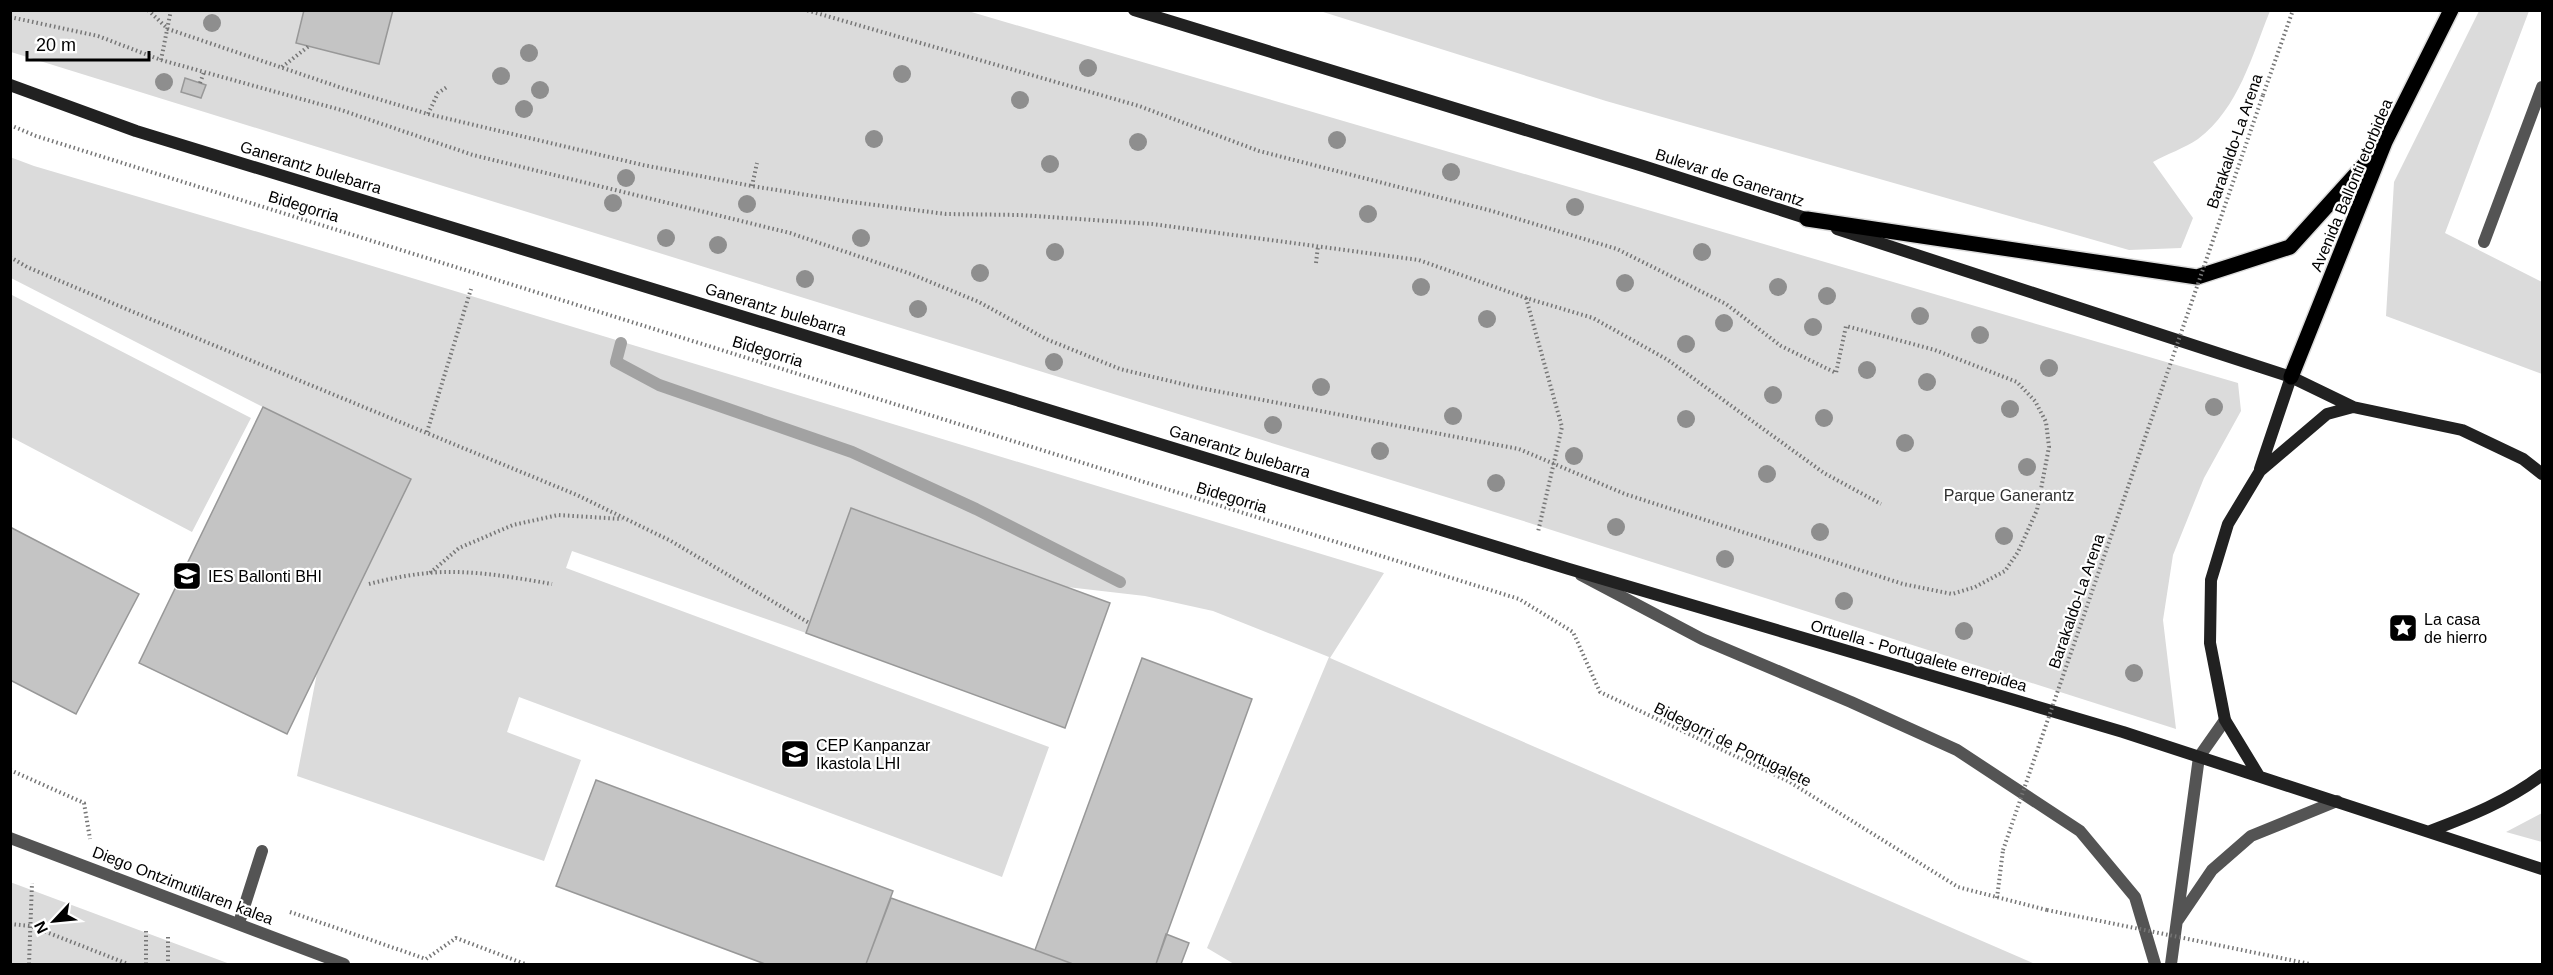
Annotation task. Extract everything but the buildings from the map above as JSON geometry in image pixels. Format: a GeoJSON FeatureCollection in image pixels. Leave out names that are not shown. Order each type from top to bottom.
{"type":"FeatureCollection","features":[{"type":"Feature","properties":{"kind":"main road","name":"Avenida Ballonti etorbidea"},"geometry":{"type":"LineString","coordinates":[[2291,376],[2385,142],[2451,10]]}},
{"type":"Feature","properties":{"kind":"main road"},"geometry":{"type":"LineString","coordinates":[[1807,219],[2197,277],[2290,247],[2385,142]]}},
{"type":"Feature","properties":{"kind":"street","name":"Bulevar de Ganerantz"},"geometry":{"type":"LineString","coordinates":[[1134,10],[1643,166],[1807,219]]}},
{"type":"Feature","properties":{"kind":"street","name":"Ganerantz bulebarra"},"geometry":{"type":"LineString","coordinates":[[10,85],[148,134],[1533,558]]}},
{"type":"Feature","properties":{"kind":"street"},"geometry":{"type":"LineString","coordinates":[[2484,242],[2542,87]]}},
{"type":"Feature","properties":{"kind":"street"},"geometry":{"type":"LineString","coordinates":[[1807,219],[2291,376],[2353,407],[2462,430],[2523,459],[2542,474]]}},
{"type":"Feature","properties":{"kind":"street"},"geometry":{"type":"LineString","coordinates":[[2259,776],[2225,720],[2210,643],[2211,580],[2228,524],[2260,471],[2291,376]]}},
{"type":"Feature","properties":{"kind":"street"},"geometry":{"type":"LineString","coordinates":[[2260,471],[2327,414],[2353,407]]}},
{"type":"Feature","properties":{"kind":"street"},"geometry":{"type":"LineString","coordinates":[[1533,558],[1569,569],[1702,639],[1957,750],[2080,831],[2135,897],[2155,964]]}},
{"type":"Feature","properties":{"kind":"street","name":"Ortuella - Portugalete errepidea"},"geometry":{"type":"LineString","coordinates":[[1569,569],[2123,732],[2430,831]]}},
{"type":"Feature","properties":{"kind":"street"},"geometry":{"type":"LineString","coordinates":[[2171,964],[2199,757],[2225,720]]}},
{"type":"Feature","properties":{"kind":"street"},"geometry":{"type":"LineString","coordinates":[[2430,831],[2482,812],[2522,790],[2542,775]]}},
{"type":"Feature","properties":{"kind":"street"},"geometry":{"type":"LineString","coordinates":[[2176,923],[2212,870],[2252,836],[2337,801]]}},
{"type":"Feature","properties":{"kind":"street"},"geometry":{"type":"LineString","coordinates":[[2430,831],[2542,869]]}},
{"type":"Feature","properties":{"kind":"street","name":"Diego Ontzimutilaren kalea"},"geometry":{"type":"LineString","coordinates":[[10,838],[344,964]]}},
{"type":"Feature","properties":{"kind":"street"},"geometry":{"type":"LineString","coordinates":[[239,923],[262,852]]}},
{"type":"Feature","properties":{"kind":"path"},"geometry":{"type":"LineString","coordinates":[[148,10],[168,29],[428,114],[643,165],[752,186],[946,214],[1020,215],[1152,224],[1419,260],[1526,298],[1593,318],[1668,360],[1824,473],[1881,504]]}},
{"type":"Feature","properties":{"kind":"path"},"geometry":{"type":"LineString","coordinates":[[161,60],[171,10]]}},
{"type":"Feature","properties":{"kind":"path"},"geometry":{"type":"LineString","coordinates":[[10,16],[98,36],[161,60],[340,110],[473,155],[790,233],[910,273],[979,302],[1046,339],[1120,369],[1195,387],[1519,449],[1625,495],[1903,584],[1953,594],[1975,587],[2005,571],[2018,552],[2037,510],[2049,447],[2046,422],[2035,401],[2017,382],[1935,350],[1846,326],[1836,373],[1781,346],[1726,304],[1617,249],[1492,211],[1259,151],[1139,106],[806,10]]}},
{"type":"Feature","properties":{"kind":"path","name":"Barakaldo-La Arena"},"geometry":{"type":"LineString","coordinates":[[1997,898],[2003,850],[2293,10]]}},
{"type":"Feature","properties":{"kind":"path"},"geometry":{"type":"LineString","coordinates":[[282,68],[309,46]]}},
{"type":"Feature","properties":{"kind":"path"},"geometry":{"type":"LineString","coordinates":[[200,83],[204,72]]}},
{"type":"Feature","properties":{"kind":"path"},"geometry":{"type":"LineString","coordinates":[[428,114],[438,93],[447,87]]}},
{"type":"Feature","properties":{"kind":"path","name":"Bidegorria"},"geometry":{"type":"LineString","coordinates":[[10,124],[36,136],[1519,599]]}},
{"type":"Feature","properties":{"kind":"path"},"geometry":{"type":"LineString","coordinates":[[752,186],[756,163]]}},
{"type":"Feature","properties":{"kind":"path"},"geometry":{"type":"LineString","coordinates":[[1316,263],[1318,246]]}},
{"type":"Feature","properties":{"kind":"path"},"geometry":{"type":"LineString","coordinates":[[10,257],[27,267],[110,302],[577,495],[671,541],[809,623]]}},
{"type":"Feature","properties":{"kind":"path"},"geometry":{"type":"LineString","coordinates":[[427,432],[471,289]]}},
{"type":"Feature","properties":{"kind":"path"},"geometry":{"type":"LineString","coordinates":[[1526,298],[1563,428],[1533,558]]}},
{"type":"Feature","properties":{"kind":"path"},"geometry":{"type":"LineString","coordinates":[[430,573],[459,548],[513,525],[558,515],[626,519]]}},
{"type":"Feature","properties":{"kind":"path"},"geometry":{"type":"LineString","coordinates":[[369,584],[402,576],[430,573],[520,579],[552,584]]}},
{"type":"Feature","properties":{"kind":"path","name":"Bidegorri de Portugalete"},"geometry":{"type":"LineString","coordinates":[[1519,599],[1573,632],[1600,692],[1788,781],[1958,888],[1997,898]]}},
{"type":"Feature","properties":{"kind":"path"},"geometry":{"type":"LineString","coordinates":[[10,770],[84,803],[91,842]]}},
{"type":"Feature","properties":{"kind":"path"},"geometry":{"type":"LineString","coordinates":[[29,964],[32,883]]}},
{"type":"Feature","properties":{"kind":"path"},"geometry":{"type":"LineString","coordinates":[[247,897],[426,959],[456,938],[525,964]]}},
{"type":"Feature","properties":{"kind":"path"},"geometry":{"type":"LineString","coordinates":[[1997,898],[2310,964]]}},
{"type":"Feature","properties":{"kind":"path"},"geometry":{"type":"LineString","coordinates":[[10,924],[31,926],[128,964]]}},
{"type":"Feature","properties":{"kind":"path"},"geometry":{"type":"LineString","coordinates":[[146,928],[146,964]]}},
{"type":"Feature","properties":{"kind":"path"},"geometry":{"type":"LineString","coordinates":[[168,937],[168,964]]}},
{"type":"Feature","properties":{"kind":"green space","name":"Parque Ganerantz"},"geometry":{"type":"Polygon","coordinates":[[[10,11],[968,11],[2238,383],[2241,411],[2204,478],[2173,555],[2163,620],[2176,729],[1517,519],[11,52],[10,11]]]}},
{"type":"Feature","properties":{"kind":"green space"},"geometry":{"type":"Polygon","coordinates":[[[1320,11],[2270,11],[2243,80],[2224,112],[2198,139],[2153,162],[2193,218],[2181,248],[2129,250],[1606,101],[1320,11]]]}},
{"type":"Feature","properties":{"kind":"green space"},"geometry":{"type":"Polygon","coordinates":[[[2479,11],[2529,11],[2445,233],[2542,282],[2542,374],[2386,316],[2394,182],[2479,11]]]}},
{"type":"Feature","properties":{"kind":"green space"},"geometry":{"type":"Polygon","coordinates":[[[10,157],[1384,573],[1330,658],[2035,964],[1234,964],[1207,948],[1329,657],[1213,611],[1145,596],[1067,587],[852,509],[806,633],[572,551],[566,568],[1049,747],[1002,877],[519,697],[507,732],[581,760],[544,861],[297,776],[317,673],[410,479],[263,407],[11,278],[10,157]]]}},
{"type":"Feature","properties":{"kind":"green space"},"geometry":{"type":"Polygon","coordinates":[[[10,294],[251,418],[192,532],[11,437],[10,294]]]}},
{"type":"Feature","properties":{"kind":"green space"},"geometry":{"type":"Polygon","coordinates":[[[2542,813],[2542,842],[2506,832],[2542,813]]]}},
{"type":"Feature","properties":{"kind":"green space"},"geometry":{"type":"Polygon","coordinates":[[[10,882],[230,964],[11,964],[10,882]]]}},
{"type":"Feature","properties":{"kind":"waterway"},"geometry":{"type":"LineString","coordinates":[[621,343],[616,362],[659,385],[852,452],[976,509],[1120,582]]}},
{"type":"Feature","properties":{"kind":"place","name":"IES Ballonti BHI"},"geometry":{"type":"Point","coordinates":[187,576]}},
{"type":"Feature","properties":{"kind":"place","name":"La casa de hierro"},"geometry":{"type":"Point","coordinates":[2403,628]}},
{"type":"Feature","properties":{"kind":"place","name":"CEP Kanpanzar Ikastola LHI"},"geometry":{"type":"Point","coordinates":[795,754]}}]}
